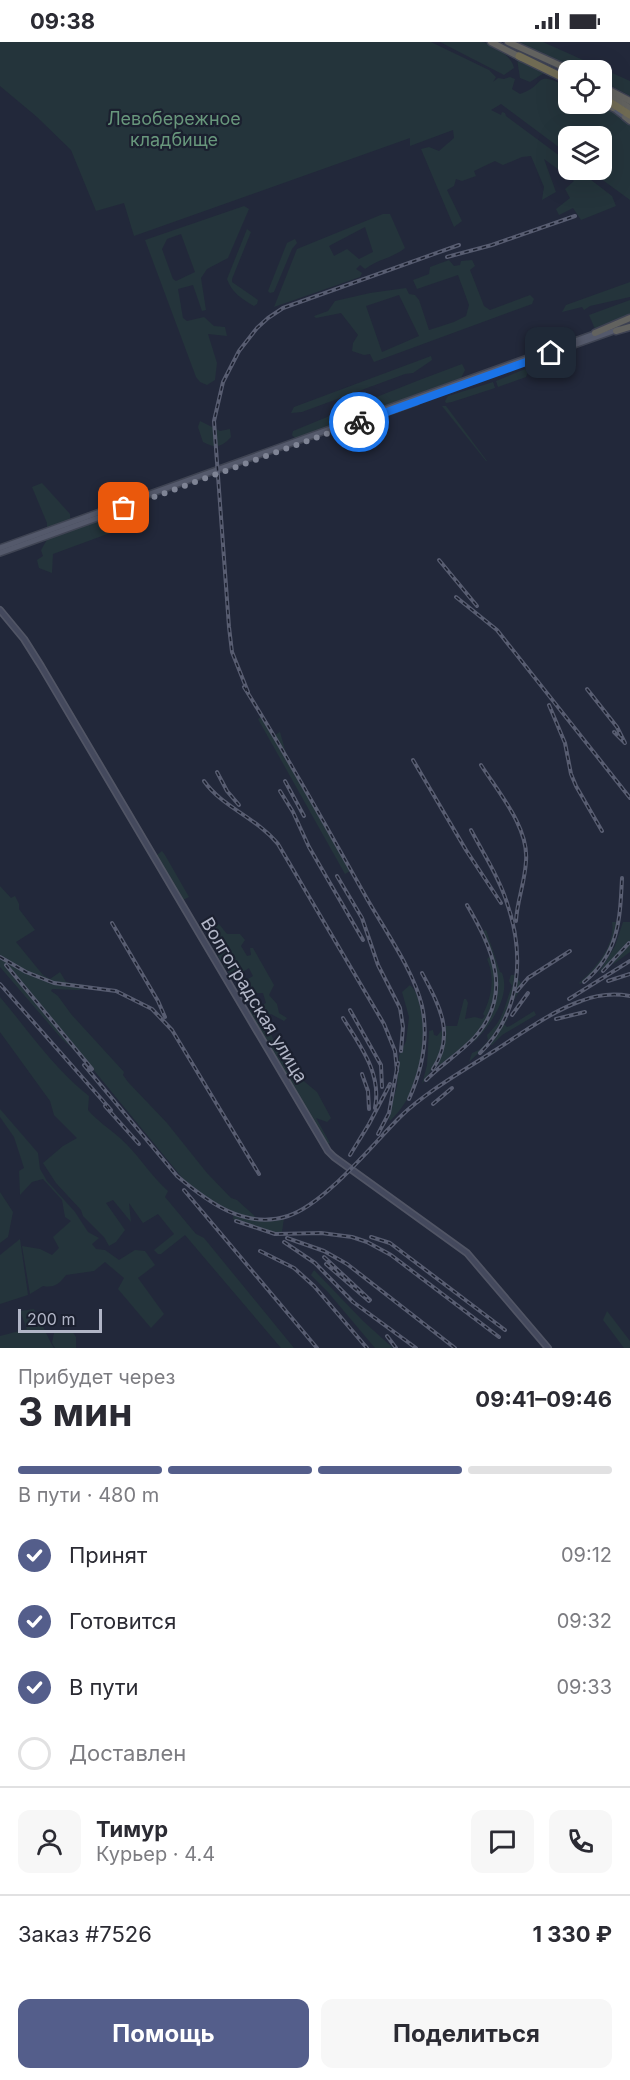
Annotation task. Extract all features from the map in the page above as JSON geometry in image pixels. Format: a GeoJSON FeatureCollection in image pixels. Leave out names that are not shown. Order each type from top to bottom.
{"type":"FeatureCollection","features":[{"type":"Feature","properties":{"kind":"highway"},"geometry":{"type":"LineString","coordinates":[[491,42],[558,75]]}},
{"type":"Feature","properties":{"kind":"highway"},"geometry":{"type":"LineString","coordinates":[[508,42],[558,66]]}},
{"type":"Feature","properties":{"kind":"highway"},"geometry":{"type":"LineString","coordinates":[[612,96],[630,101]]}},
{"type":"Feature","properties":{"kind":"highway"},"geometry":{"type":"LineString","coordinates":[[612,101],[629,114]]}},
{"type":"Feature","properties":{"kind":"highway"},"geometry":{"type":"LineString","coordinates":[[595,333],[630,320]]}},
{"type":"Feature","properties":{"kind":"highway"},"geometry":{"type":"LineString","coordinates":[[616,331],[630,326]]}},
{"type":"Feature","properties":{"kind":"main road"},"geometry":{"type":"LineString","coordinates":[[613,108],[629,114]]}},
{"type":"Feature","properties":{"kind":"main road"},"geometry":{"type":"LineString","coordinates":[[0,550],[616,331]]}},
{"type":"Feature","properties":{"kind":"main road"},"geometry":{"type":"LineString","coordinates":[[145,499],[595,333]]}},
{"type":"Feature","properties":{"kind":"main road","name":"Волгоградская улица"},"geometry":{"type":"LineString","coordinates":[[0,610],[24,639],[41,666],[328,1151],[467,1253],[548,1348]]}},
{"type":"Feature","properties":{"kind":"green space","name":"Левобережное кладбище"},"geometry":{"type":"Polygon","coordinates":[[[0,42],[431,42],[489,70],[496,77],[493,82],[498,78],[515,79],[512,89],[520,94],[544,79],[558,83],[558,114],[612,114],[612,112],[630,123],[630,200],[603,180],[612,180],[612,126],[558,126],[558,147],[501,104],[491,110],[501,115],[502,112],[505,113],[558,155],[558,169],[544,159],[556,192],[542,200],[544,187],[531,156],[522,157],[503,165],[495,161],[474,171],[476,176],[462,181],[456,179],[454,186],[447,190],[462,221],[454,227],[421,149],[429,147],[439,151],[454,138],[453,130],[410,146],[410,138],[134,236],[124,203],[96,211],[71,150],[0,86],[0,42]]]}},
{"type":"Feature","properties":{"kind":"green space"},"geometry":{"type":"Polygon","coordinates":[[[440,42],[487,43],[506,55],[514,68],[504,75],[440,42]]]}},
{"type":"Feature","properties":{"kind":"green space"},"geometry":{"type":"Polygon","coordinates":[[[519,42],[543,42],[583,60],[558,61],[519,42]]]}},
{"type":"Feature","properties":{"kind":"green space"},"geometry":{"type":"Polygon","coordinates":[[[517,59],[544,73],[530,82],[520,78],[517,59]]]}},
{"type":"Feature","properties":{"kind":"green space"},"geometry":{"type":"Polygon","coordinates":[[[612,73],[630,81],[630,96],[612,86],[612,73]]]}},
{"type":"Feature","properties":{"kind":"green space","name":"Левобережное кладбище"},"geometry":{"type":"Polygon","coordinates":[[[591,180],[612,196],[616,206],[581,220],[573,208],[559,215],[556,209],[570,198],[565,189],[574,181],[591,180]]]}},
{"type":"Feature","properties":{"kind":"green space"},"geometry":{"type":"Polygon","coordinates":[[[244,206],[249,209],[228,258],[207,269],[201,278],[206,310],[202,311],[193,285],[178,289],[183,318],[187,321],[204,317],[214,326],[225,327],[227,336],[208,334],[217,363],[215,380],[207,385],[196,377],[145,240],[244,206]],[[181,234],[167,239],[162,249],[173,279],[176,281],[195,272],[181,234]]]}},
{"type":"Feature","properties":{"kind":"green space"},"geometry":{"type":"Polygon","coordinates":[[[383,214],[390,214],[405,248],[365,269],[360,265],[356,269],[362,273],[360,277],[274,307],[297,249],[383,214]],[[365,227],[329,246],[334,256],[347,249],[359,259],[373,252],[365,227]]]}},
{"type":"Feature","properties":{"kind":"green space"},"geometry":{"type":"Polygon","coordinates":[[[247,229],[251,232],[232,282],[258,300],[254,306],[235,292],[227,279],[247,229]]]}},
{"type":"Feature","properties":{"kind":"green space"},"geometry":{"type":"Polygon","coordinates":[[[295,239],[297,243],[292,249],[274,292],[270,293],[268,291],[287,243],[295,239]]]}},
{"type":"Feature","properties":{"kind":"green space"},"geometry":{"type":"Polygon","coordinates":[[[449,260],[454,266],[460,265],[461,261],[472,260],[475,266],[470,270],[484,306],[490,310],[530,295],[534,299],[532,304],[374,362],[370,354],[364,355],[352,351],[353,343],[358,335],[341,313],[316,318],[314,316],[328,311],[335,301],[406,288],[409,294],[415,295],[419,300],[429,330],[466,316],[469,305],[458,275],[417,289],[413,280],[429,274],[430,267],[449,260]],[[399,295],[366,306],[382,352],[419,336],[399,295]]]}},
{"type":"Feature","properties":{"kind":"green space"},"geometry":{"type":"Polygon","coordinates":[[[630,282],[630,297],[590,306],[584,310],[582,307],[562,312],[566,305],[630,282]]]}},
{"type":"Feature","properties":{"kind":"green space"},"geometry":{"type":"Polygon","coordinates":[[[630,300],[630,316],[595,329],[589,315],[630,300]]]}},
{"type":"Feature","properties":{"kind":"green space"},"geometry":{"type":"Polygon","coordinates":[[[568,329],[569,333],[536,347],[536,341],[568,329]]]}},
{"type":"Feature","properties":{"kind":"green space"},"geometry":{"type":"Polygon","coordinates":[[[431,356],[432,360],[413,373],[302,412],[291,413],[294,407],[431,356]]]}},
{"type":"Feature","properties":{"kind":"green space"},"geometry":{"type":"Polygon","coordinates":[[[462,364],[465,370],[461,378],[298,438],[292,435],[293,431],[462,364]]]}},
{"type":"Feature","properties":{"kind":"green space"},"geometry":{"type":"Polygon","coordinates":[[[525,369],[528,372],[526,377],[498,387],[496,381],[525,369]]]}},
{"type":"Feature","properties":{"kind":"green space"},"geometry":{"type":"Polygon","coordinates":[[[493,382],[495,388],[452,402],[446,403],[445,401],[448,396],[493,382]]]}},
{"type":"Feature","properties":{"kind":"green space"},"geometry":{"type":"Polygon","coordinates":[[[442,406],[446,406],[487,461],[486,461],[442,406]]]}},
{"type":"Feature","properties":{"kind":"green space"},"geometry":{"type":"Polygon","coordinates":[[[200,421],[220,431],[230,429],[231,437],[218,446],[203,442],[198,427],[200,421]]]}},
{"type":"Feature","properties":{"kind":"green space"},"geometry":{"type":"Polygon","coordinates":[[[42,483],[70,514],[70,522],[47,529],[47,523],[32,487],[42,483]]]}},
{"type":"Feature","properties":{"kind":"green space"},"geometry":{"type":"Polygon","coordinates":[[[143,503],[146,512],[119,522],[121,529],[53,554],[52,573],[39,568],[37,560],[43,556],[41,550],[48,538],[143,503]]]}},
{"type":"Feature","properties":{"kind":"green space"},"geometry":{"type":"Polygon","coordinates":[[[261,717],[273,736],[280,732],[289,764],[350,871],[345,874],[258,719],[261,717]]]}},
{"type":"Feature","properties":{"kind":"green space"},"geometry":{"type":"Polygon","coordinates":[[[162,851],[189,897],[183,900],[157,855],[162,851]]]}},
{"type":"Feature","properties":{"kind":"green space"},"geometry":{"type":"Polygon","coordinates":[[[0,886],[11,898],[15,896],[19,909],[35,930],[16,942],[43,975],[50,979],[60,972],[66,982],[85,985],[79,990],[52,989],[51,991],[58,996],[71,1014],[124,1072],[123,1075],[128,1082],[167,1123],[207,1173],[231,1198],[237,1200],[260,1221],[284,1218],[282,1232],[275,1233],[233,1219],[234,1212],[215,1204],[184,1180],[87,1062],[61,1038],[0,967],[0,886]]]}},
{"type":"Feature","properties":{"kind":"green space"},"geometry":{"type":"Polygon","coordinates":[[[612,922],[619,922],[610,949],[594,971],[580,984],[598,964],[608,948],[612,922]]]}},
{"type":"Feature","properties":{"kind":"green space"},"geometry":{"type":"Polygon","coordinates":[[[623,922],[630,922],[630,952],[612,965],[617,958],[615,956],[598,974],[615,946],[623,922]]]}},
{"type":"Feature","properties":{"kind":"green space"},"geometry":{"type":"Polygon","coordinates":[[[219,924],[227,934],[240,934],[245,940],[241,946],[247,956],[251,955],[250,948],[253,948],[274,985],[269,995],[277,1004],[279,1013],[287,1018],[284,1021],[271,1014],[264,1017],[278,1051],[287,1055],[300,1078],[317,1092],[331,1118],[327,1122],[316,1118],[330,1143],[327,1144],[249,1011],[266,1003],[263,993],[255,993],[246,980],[253,976],[249,968],[234,978],[231,977],[216,953],[215,927],[219,924]]]}},
{"type":"Feature","properties":{"kind":"green space"},"geometry":{"type":"Polygon","coordinates":[[[486,930],[502,973],[504,991],[502,1000],[493,1018],[475,1041],[472,1039],[440,1065],[436,1063],[422,1084],[427,1065],[429,1031],[433,1030],[434,1035],[437,1036],[445,1026],[457,1026],[464,999],[468,1003],[465,1019],[475,1017],[482,1019],[485,1016],[483,1014],[489,1001],[492,979],[487,959],[490,952],[483,941],[482,932],[486,930]]]}},
{"type":"Feature","properties":{"kind":"green space"},"geometry":{"type":"Polygon","coordinates":[[[511,975],[515,975],[523,986],[504,1024],[507,1027],[510,1026],[534,1011],[536,1015],[502,1035],[492,1045],[488,1044],[469,1062],[472,1053],[488,1041],[487,1035],[501,1017],[512,986],[509,981],[511,975]]]}},
{"type":"Feature","properties":{"kind":"green space"},"geometry":{"type":"Polygon","coordinates":[[[410,985],[416,993],[421,1010],[422,1055],[408,1098],[390,1121],[388,1117],[397,1086],[399,1056],[406,1041],[409,1017],[402,992],[410,985]]]}},
{"type":"Feature","properties":{"kind":"green space"},"geometry":{"type":"Polygon","coordinates":[[[0,997],[64,1074],[89,1096],[88,1110],[126,1144],[168,1191],[165,1197],[196,1234],[204,1238],[294,1348],[281,1348],[185,1235],[158,1254],[154,1250],[174,1234],[158,1214],[143,1223],[129,1203],[131,1222],[113,1200],[106,1203],[125,1230],[116,1242],[109,1246],[104,1237],[83,1216],[81,1210],[56,1183],[43,1163],[63,1146],[77,1138],[54,1115],[50,1101],[0,1032],[0,997]]]}},
{"type":"Feature","properties":{"kind":"green space"},"geometry":{"type":"Polygon","coordinates":[[[0,1109],[38,1153],[40,1169],[47,1181],[75,1212],[88,1232],[99,1238],[92,1244],[96,1249],[105,1250],[119,1260],[135,1250],[145,1251],[155,1265],[138,1278],[164,1314],[151,1328],[118,1289],[124,1278],[105,1262],[94,1271],[66,1275],[56,1285],[43,1286],[30,1294],[22,1246],[40,1249],[52,1255],[59,1248],[53,1237],[71,1221],[65,1217],[62,1200],[43,1179],[32,1182],[20,1195],[19,1171],[24,1168],[14,1137],[0,1117],[0,1109]]]}},
{"type":"Feature","properties":{"kind":"green space"},"geometry":{"type":"Polygon","coordinates":[[[0,1192],[13,1212],[8,1237],[0,1243],[0,1192]]]}},
{"type":"Feature","properties":{"kind":"green space"},"geometry":{"type":"Polygon","coordinates":[[[20,1239],[28,1295],[0,1304],[0,1255],[20,1239]]]}},
{"type":"Feature","properties":{"kind":"green space"},"geometry":{"type":"Polygon","coordinates":[[[314,1270],[363,1321],[393,1348],[375,1348],[311,1275],[314,1270]]]}},
{"type":"Feature","properties":{"kind":"green space"},"geometry":{"type":"Polygon","coordinates":[[[34,1309],[54,1348],[0,1348],[0,1336],[27,1329],[20,1311],[34,1309]]]}},
{"type":"Feature","properties":{"kind":"green space"},"geometry":{"type":"Polygon","coordinates":[[[607,1311],[630,1341],[630,1348],[624,1348],[603,1320],[607,1311]]]}},
{"type":"Feature","properties":{"kind":"green space"},"geometry":{"type":"Polygon","coordinates":[[[72,1331],[76,1337],[76,1348],[55,1348],[52,1343],[54,1333],[72,1331]]]}},
{"type":"Feature","properties":{"kind":"railway"},"geometry":{"type":"LineString","coordinates":[[447,257],[492,245],[575,216]]}},
{"type":"Feature","properties":{"kind":"railway"},"geometry":{"type":"LineString","coordinates":[[248,692],[232,652],[229,627],[214,421],[223,382],[239,351],[257,328],[283,308],[459,245]]}},
{"type":"Feature","properties":{"kind":"railway"},"geometry":{"type":"LineString","coordinates":[[439,560],[477,606]]}},
{"type":"Feature","properties":{"kind":"railway"},"geometry":{"type":"LineString","coordinates":[[456,597],[497,630],[630,798]]}},
{"type":"Feature","properties":{"kind":"railway"},"geometry":{"type":"LineString","coordinates":[[244,687],[398,950],[418,993],[425,1030],[423,1054],[418,1077],[409,1099]]}},
{"type":"Feature","properties":{"kind":"railway"},"geometry":{"type":"LineString","coordinates":[[587,689],[617,727],[625,743],[614,732]]}},
{"type":"Feature","properties":{"kind":"railway"},"geometry":{"type":"LineString","coordinates":[[549,705],[565,743],[571,774],[576,786],[602,831]]}},
{"type":"Feature","properties":{"kind":"railway"},"geometry":{"type":"LineString","coordinates":[[413,760],[466,850],[501,903]]}},
{"type":"Feature","properties":{"kind":"railway"},"geometry":{"type":"LineString","coordinates":[[481,765],[518,824],[526,849],[516,921]]}},
{"type":"Feature","properties":{"kind":"railway"},"geometry":{"type":"LineString","coordinates":[[217,772],[227,791],[239,805]]}},
{"type":"Feature","properties":{"kind":"railway"},"geometry":{"type":"LineString","coordinates":[[204,781],[220,798],[260,827],[278,844],[384,1024],[395,1051],[397,1071]]}},
{"type":"Feature","properties":{"kind":"railway"},"geometry":{"type":"LineString","coordinates":[[285,781],[304,816]]}},
{"type":"Feature","properties":{"kind":"railway"},"geometry":{"type":"LineString","coordinates":[[280,791],[293,812],[309,847],[363,940]]}},
{"type":"Feature","properties":{"kind":"railway"},"geometry":{"type":"LineString","coordinates":[[471,830],[503,891],[512,920],[517,961],[512,1001],[494,1037],[480,1053]]}},
{"type":"Feature","properties":{"kind":"railway"},"geometry":{"type":"LineString","coordinates":[[337,876],[362,918],[378,965],[400,1008],[403,1027],[401,1051]]}},
{"type":"Feature","properties":{"kind":"railway"},"geometry":{"type":"LineString","coordinates":[[584,982],[596,971],[611,947],[618,922],[622,878]]}},
{"type":"Feature","properties":{"kind":"railway"},"geometry":{"type":"LineString","coordinates":[[426,1080],[475,1037],[487,1020],[494,1004],[496,987],[491,954],[467,905]]}},
{"type":"Feature","properties":{"kind":"railway"},"geometry":{"type":"LineString","coordinates":[[112,923],[165,1017]]}},
{"type":"Feature","properties":{"kind":"railway"},"geometry":{"type":"LineString","coordinates":[[603,971],[629,943]]}},
{"type":"Feature","properties":{"kind":"railway"},"geometry":{"type":"LineString","coordinates":[[517,991],[528,978],[570,951]]}},
{"type":"Feature","properties":{"kind":"railway"},"geometry":{"type":"LineString","coordinates":[[0,957],[26,972],[54,983],[116,991],[152,1009],[172,1030],[259,1174]]}},
{"type":"Feature","properties":{"kind":"railway"},"geometry":{"type":"LineString","coordinates":[[569,999],[630,961]]}},
{"type":"Feature","properties":{"kind":"railway"},"geometry":{"type":"LineString","coordinates":[[6,965],[92,1069]]}},
{"type":"Feature","properties":{"kind":"railway"},"geometry":{"type":"LineString","coordinates":[[422,973],[439,1008],[444,1032],[440,1056],[433,1069]]}},
{"type":"Feature","properties":{"kind":"railway"},"geometry":{"type":"LineString","coordinates":[[608,981],[630,974]]}},
{"type":"Feature","properties":{"kind":"railway"},"geometry":{"type":"LineString","coordinates":[[0,984],[111,1110]]}},
{"type":"Feature","properties":{"kind":"railway"},"geometry":{"type":"LineString","coordinates":[[512,1015],[528,993]]}},
{"type":"Feature","properties":{"kind":"railway"},"geometry":{"type":"LineString","coordinates":[[84,1065],[177,1176],[214,1204],[228,1211],[257,1219],[272,1219],[288,1216],[317,1199],[332,1187],[400,1117],[422,1099],[536,1024],[558,1011],[587,999],[611,995],[630,996]]}},
{"type":"Feature","properties":{"kind":"railway"},"geometry":{"type":"LineString","coordinates":[[350,1010],[381,1065],[382,1087]]}},
{"type":"Feature","properties":{"kind":"railway"},"geometry":{"type":"LineString","coordinates":[[556,1019],[585,1012]]}},
{"type":"Feature","properties":{"kind":"railway"},"geometry":{"type":"LineString","coordinates":[[343,1018],[368,1060],[375,1083],[375,1108]]}},
{"type":"Feature","properties":{"kind":"railway"},"geometry":{"type":"LineString","coordinates":[[378,1134],[389,1113],[398,1063]]}},
{"type":"Feature","properties":{"kind":"railway"},"geometry":{"type":"LineString","coordinates":[[362,1074],[368,1091],[369,1109]]}},
{"type":"Feature","properties":{"kind":"railway"},"geometry":{"type":"LineString","coordinates":[[350,1155],[390,1084]]}},
{"type":"Feature","properties":{"kind":"railway"},"geometry":{"type":"LineString","coordinates":[[433,1104],[452,1088]]}},
{"type":"Feature","properties":{"kind":"railway"},"geometry":{"type":"LineString","coordinates":[[105,1106],[139,1144]]}},
{"type":"Feature","properties":{"kind":"railway"},"geometry":{"type":"LineString","coordinates":[[184,1190],[317,1348]]}},
{"type":"Feature","properties":{"kind":"railway"},"geometry":{"type":"LineString","coordinates":[[236,1221],[275,1234],[321,1233],[352,1237],[367,1242],[391,1255],[499,1337]]}},
{"type":"Feature","properties":{"kind":"railway"},"geometry":{"type":"LineString","coordinates":[[371,1237],[390,1243],[505,1330]]}},
{"type":"Feature","properties":{"kind":"railway"},"geometry":{"type":"LineString","coordinates":[[287,1238],[324,1251],[347,1264],[455,1348]]}},
{"type":"Feature","properties":{"kind":"railway"},"geometry":{"type":"LineString","coordinates":[[284,1242],[315,1263],[353,1302],[416,1348]]}},
{"type":"Feature","properties":{"kind":"railway"},"geometry":{"type":"LineString","coordinates":[[260,1251],[294,1268],[314,1286],[367,1348]]}},
{"type":"Feature","properties":{"kind":"railway"},"geometry":{"type":"LineString","coordinates":[[324,1257],[370,1300]]}},
{"type":"Feature","properties":{"kind":"railway"},"geometry":{"type":"LineString","coordinates":[[326,1264],[369,1301]]}},
{"type":"Feature","properties":{"kind":"railway"},"geometry":{"type":"LineString","coordinates":[[387,1336],[396,1348]]}},
{"type":"Feature","properties":{"kind":"way so far"},"geometry":{"type":"LineString","coordinates":[[124,508],[359,422]]}},
{"type":"Feature","properties":{"kind":"route"},"geometry":{"type":"LineString","coordinates":[[359,422],[551,353]]}}]}
